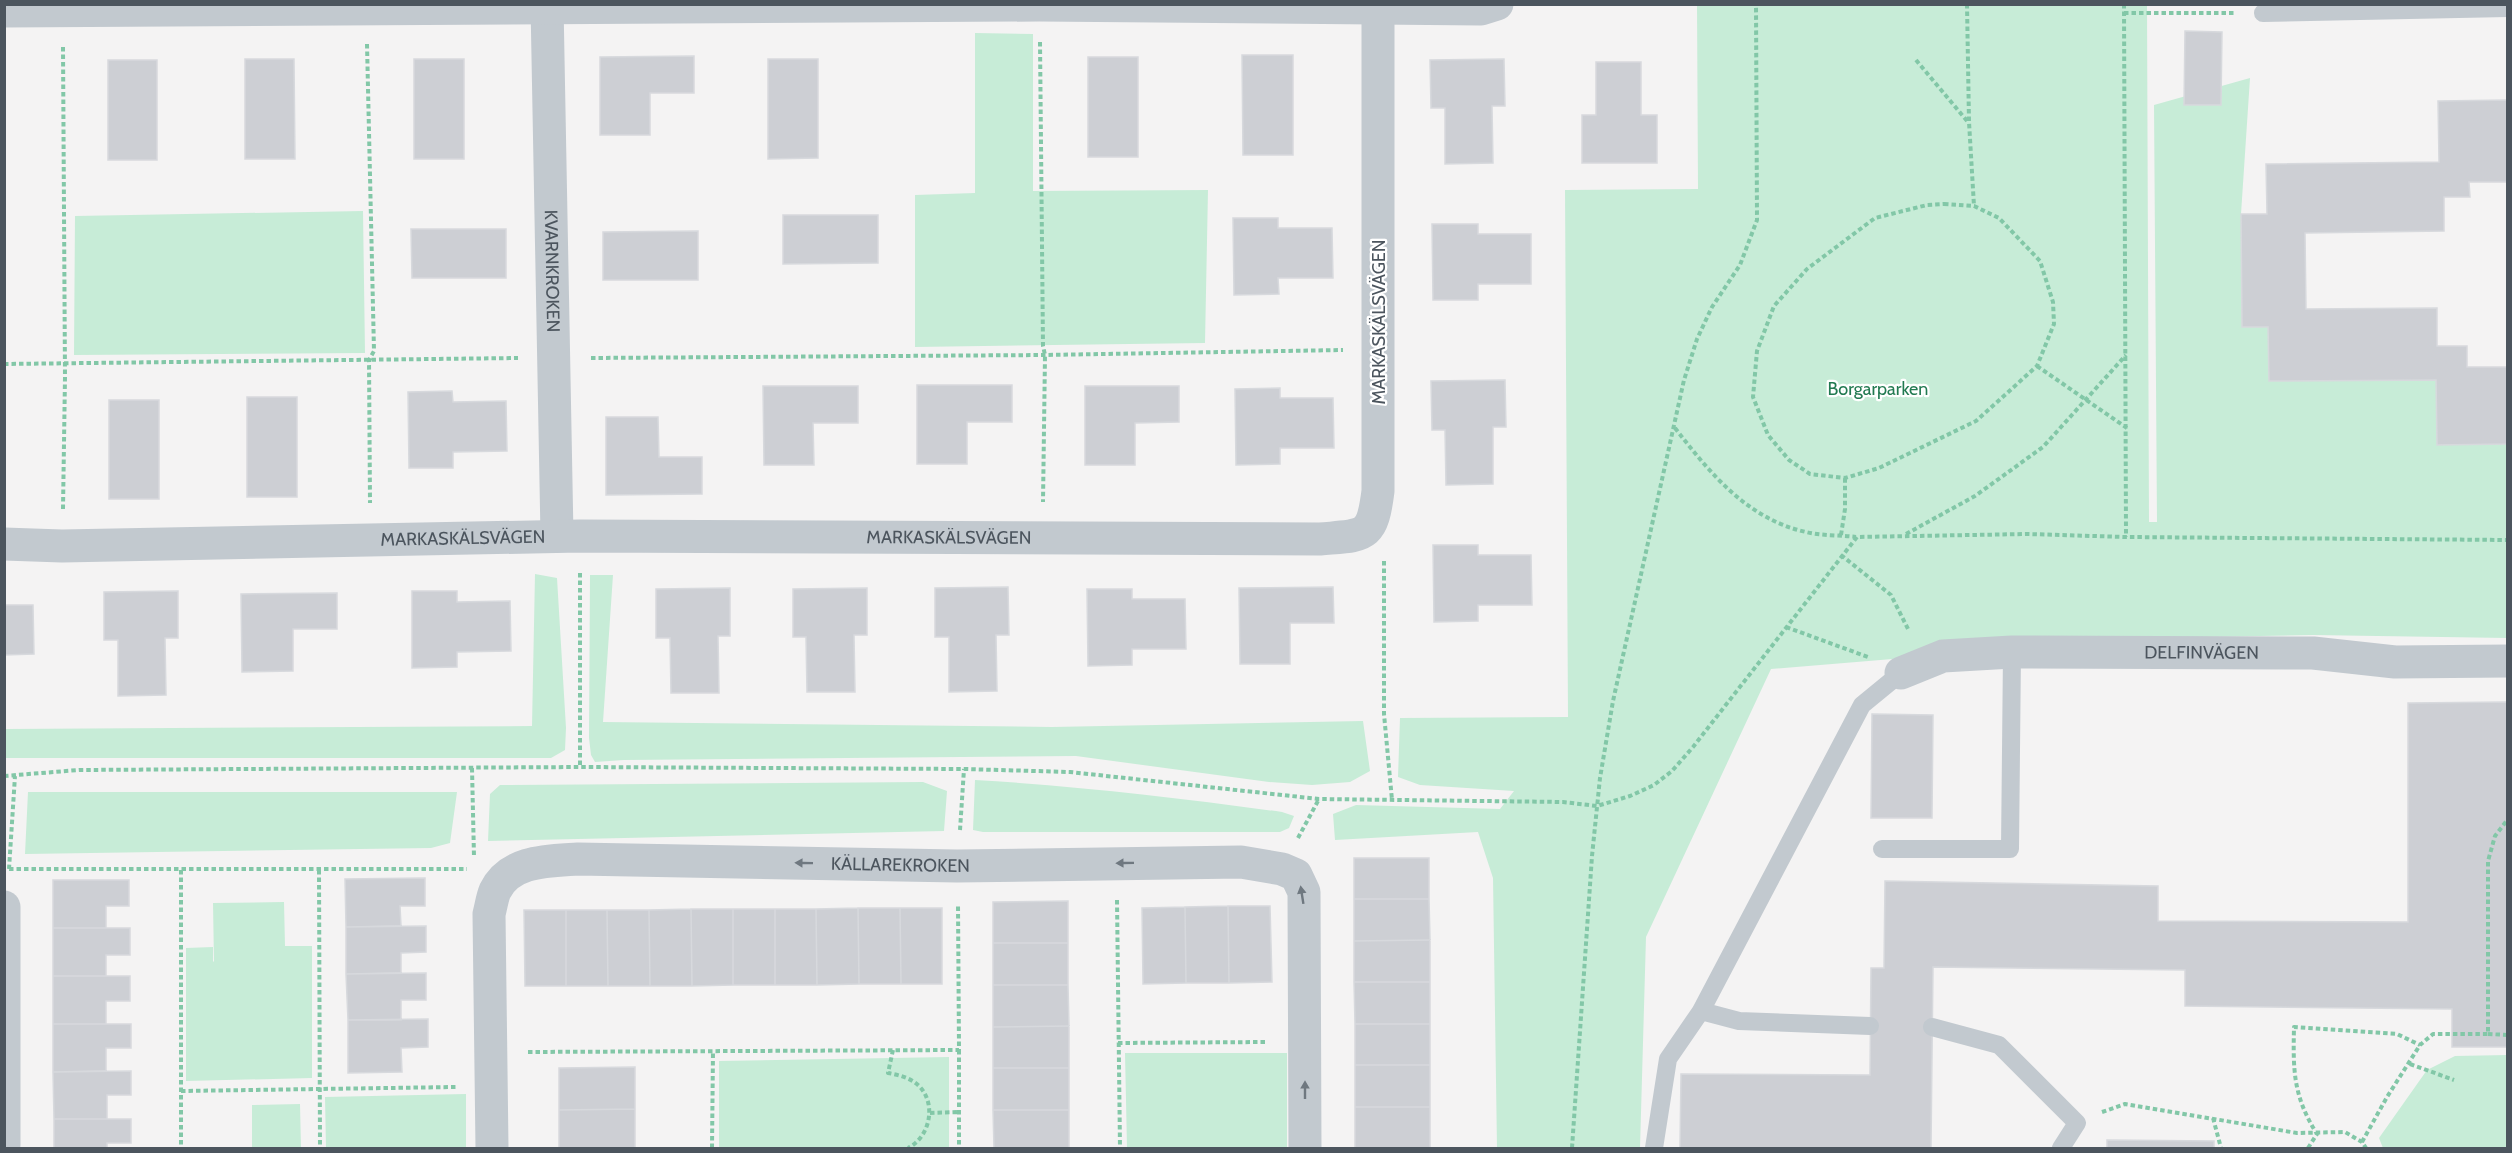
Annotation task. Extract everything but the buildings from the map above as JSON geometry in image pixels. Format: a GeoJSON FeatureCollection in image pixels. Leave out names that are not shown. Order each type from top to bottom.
{"type":"FeatureCollection","features":[{"type":"Feature","properties":{"kind":"street"},"geometry":{"type":"LineString","coordinates":[[4,10],[1039,4],[1481,9],[1497,4]]}},
{"type":"Feature","properties":{"kind":"street","name":"KVARNKROKEN"},"geometry":{"type":"LineString","coordinates":[[547,6],[553,358],[568,536]]}},
{"type":"Feature","properties":{"kind":"street","name":"MARKASKÄLSVÄGEN"},"geometry":{"type":"LineString","coordinates":[[4,544],[62,546],[568,536],[1320,539],[1357,536],[1369,529],[1375,516],[1378,491],[1378,7]]}},
{"type":"Feature","properties":{"kind":"street","name":"DELFINVÄGEN"},"geometry":{"type":"LineString","coordinates":[[1913,668],[1943,656],[2012,652],[2313,653],[2395,662],[2508,661]]}},
{"type":"Feature","properties":{"kind":"street","name":"KÄLLAREKROKEN"},"geometry":{"type":"LineString","coordinates":[[492,1149],[489,914],[495,891],[512,871],[538,861],[578,859],[957,866],[1241,862],[1282,869],[1296,875],[1304,892],[1305,1149]]}},
{"type":"Feature","properties":{"kind":"street"},"geometry":{"type":"LineString","coordinates":[[4,1145],[5,908]]}},
{"type":"Feature","properties":{"kind":"lane"},"geometry":{"type":"LineString","coordinates":[[2263,13],[2508,8]]}},
{"type":"Feature","properties":{"kind":"lane"},"geometry":{"type":"LineString","coordinates":[[1882,849],[2010,849],[2012,652]]}},
{"type":"Feature","properties":{"kind":"lane"},"geometry":{"type":"LineString","coordinates":[[1654,1149],[1668,1059],[1701,1011],[1862,705],[1913,668]]}},
{"type":"Feature","properties":{"kind":"lane"},"geometry":{"type":"LineString","coordinates":[[1701,1011],[1739,1021],[1870,1026]]}},
{"type":"Feature","properties":{"kind":"lane"},"geometry":{"type":"LineString","coordinates":[[1932,1027],[1999,1046],[2077,1123],[2061,1149]]}},
{"type":"Feature","properties":{"kind":"path"},"geometry":{"type":"LineString","coordinates":[[1039,4],[1043,346],[1045,355],[1042,539]]}},
{"type":"Feature","properties":{"kind":"path"},"geometry":{"type":"LineString","coordinates":[[1572,1149],[1597,806],[1613,701],[1684,380],[1697,339],[1712,307],[1740,265],[1750,244],[1757,220],[1756,4]]}},
{"type":"Feature","properties":{"kind":"path"},"geometry":{"type":"LineString","coordinates":[[1967,4],[1968,122],[1974,206]]}},
{"type":"Feature","properties":{"kind":"path"},"geometry":{"type":"LineString","coordinates":[[2124,4],[2126,537]]}},
{"type":"Feature","properties":{"kind":"path"},"geometry":{"type":"LineString","coordinates":[[367,8],[374,351],[369,360],[370,540]]}},
{"type":"Feature","properties":{"kind":"path"},"geometry":{"type":"LineString","coordinates":[[62,546],[65,363],[63,9]]}},
{"type":"Feature","properties":{"kind":"path"},"geometry":{"type":"LineString","coordinates":[[2124,13],[2263,13]]}},
{"type":"Feature","properties":{"kind":"path"},"geometry":{"type":"LineString","coordinates":[[1916,60],[1968,122]]}},
{"type":"Feature","properties":{"kind":"path"},"geometry":{"type":"LineString","coordinates":[[1927,205],[1974,206],[1999,218],[2040,261],[2053,302],[2054,324],[2037,366],[1976,421],[1879,468],[1845,478],[1810,474],[1789,460],[1768,435],[1753,397],[1757,351],[1774,306],[1807,269],[1875,218],[1927,205]]}},
{"type":"Feature","properties":{"kind":"path"},"geometry":{"type":"LineString","coordinates":[[4,364],[369,360],[381,358],[1045,355],[1379,350]]}},
{"type":"Feature","properties":{"kind":"path"},"geometry":{"type":"LineString","coordinates":[[1905,535],[1975,496],[2043,447],[2127,354]]}},
{"type":"Feature","properties":{"kind":"path"},"geometry":{"type":"LineString","coordinates":[[2037,366],[2127,428]]}},
{"type":"Feature","properties":{"kind":"path"},"geometry":{"type":"LineString","coordinates":[[1675,428],[1708,470],[1753,510],[1779,524],[1807,533],[1857,537],[2028,534],[2508,540]]}},
{"type":"Feature","properties":{"kind":"path"},"geometry":{"type":"LineString","coordinates":[[1841,535],[1845,509],[1845,478]]}},
{"type":"Feature","properties":{"kind":"path"},"geometry":{"type":"LineString","coordinates":[[568,536],[580,767]]}},
{"type":"Feature","properties":{"kind":"path"},"geometry":{"type":"LineString","coordinates":[[1357,536],[1384,561],[1384,714],[1392,800]]}},
{"type":"Feature","properties":{"kind":"path"},"geometry":{"type":"LineString","coordinates":[[4,776],[80,770],[580,767],[964,769],[1070,772],[1319,799],[1563,802],[1597,806],[1630,796],[1654,785],[1672,771],[1857,537]]}},
{"type":"Feature","properties":{"kind":"path"},"geometry":{"type":"LineString","coordinates":[[1841,555],[1890,595],[1913,668]]}},
{"type":"Feature","properties":{"kind":"path"},"geometry":{"type":"LineString","coordinates":[[1786,627],[1860,653],[1913,668]]}},
{"type":"Feature","properties":{"kind":"path"},"geometry":{"type":"LineString","coordinates":[[9,869],[474,869],[472,768]]}},
{"type":"Feature","properties":{"kind":"path"},"geometry":{"type":"LineString","coordinates":[[959,1149],[957,866],[964,769]]}},
{"type":"Feature","properties":{"kind":"path"},"geometry":{"type":"LineString","coordinates":[[5,908],[15,776]]}},
{"type":"Feature","properties":{"kind":"path"},"geometry":{"type":"LineString","coordinates":[[2488,1034],[2488,861],[2495,837],[2508,819]]}},
{"type":"Feature","properties":{"kind":"path"},"geometry":{"type":"LineString","coordinates":[[1116,864],[1120,1149]]}},
{"type":"Feature","properties":{"kind":"path"},"geometry":{"type":"LineString","coordinates":[[181,870],[182,1149]]}},
{"type":"Feature","properties":{"kind":"path"},"geometry":{"type":"LineString","coordinates":[[319,870],[320,1149]]}},
{"type":"Feature","properties":{"kind":"path"},"geometry":{"type":"LineString","coordinates":[[2317,1134],[2305,1114],[2293,1073],[2294,1027],[2397,1034],[2420,1046]]}},
{"type":"Feature","properties":{"kind":"path"},"geometry":{"type":"LineString","coordinates":[[2362,1142],[2387,1097],[2420,1046],[2433,1034],[2508,1035]]}},
{"type":"Feature","properties":{"kind":"path"},"geometry":{"type":"LineString","coordinates":[[1118,1042],[1305,1042]]}},
{"type":"Feature","properties":{"kind":"path"},"geometry":{"type":"LineString","coordinates":[[893,1050],[888,1073],[913,1080],[921,1087],[928,1101],[930,1113],[925,1132],[915,1145],[908,1149]]}},
{"type":"Feature","properties":{"kind":"path"},"geometry":{"type":"LineString","coordinates":[[491,1052],[959,1050]]}},
{"type":"Feature","properties":{"kind":"path"},"geometry":{"type":"LineString","coordinates":[[712,1149],[713,1051]]}},
{"type":"Feature","properties":{"kind":"path"},"geometry":{"type":"LineString","coordinates":[[2410,1064],[2454,1080]]}},
{"type":"Feature","properties":{"kind":"path"},"geometry":{"type":"LineString","coordinates":[[181,1091],[491,1087]]}},
{"type":"Feature","properties":{"kind":"path"},"geometry":{"type":"LineString","coordinates":[[2077,1123],[2124,1104],[2297,1133],[2345,1132],[2362,1142],[2366,1149]]}},
{"type":"Feature","properties":{"kind":"path"},"geometry":{"type":"LineString","coordinates":[[930,1113],[959,1112]]}},
{"type":"Feature","properties":{"kind":"path"},"geometry":{"type":"LineString","coordinates":[[2213,1118],[2222,1149]]}},
{"type":"Feature","properties":{"kind":"path"},"geometry":{"type":"LineString","coordinates":[[2308,1149],[2317,1134]]}},
{"type":"Feature","properties":{"kind":"green space","name":"Borgarparken"},"geometry":{"type":"Polygon","coordinates":[[[1697,5],[2147,5],[2149,522],[2157,522],[2154,105],[2250,78],[2241,214],[2242,327],[2268,327],[2269,381],[2436,380],[2437,445],[2507,444],[2507,638],[2313,635],[2145,638],[1771,669],[1646,937],[1640,1148],[1497,1148],[1493,878],[1478,832],[1335,840],[1333,814],[1356,805],[1500,809],[1514,791],[1420,785],[1398,777],[1400,718],[1568,717],[1565,190],[1698,189],[1697,5]]]}},
{"type":"Feature","properties":{"kind":"green space"},"geometry":{"type":"Polygon","coordinates":[[[975,33],[1033,34],[1033,191],[1208,190],[1205,343],[915,347],[915,195],[975,193],[975,33]]]}},
{"type":"Feature","properties":{"kind":"green space"},"geometry":{"type":"Polygon","coordinates":[[[363,211],[365,353],[74,355],[75,216],[363,211]]]}},
{"type":"Feature","properties":{"kind":"green space"},"geometry":{"type":"Polygon","coordinates":[[[535,574],[557,578],[566,728],[565,750],[551,758],[5,758],[5,729],[532,726],[535,574]]]}},
{"type":"Feature","properties":{"kind":"green space"},"geometry":{"type":"Polygon","coordinates":[[[590,575],[613,575],[603,722],[1052,727],[1363,721],[1370,771],[1350,782],[1312,785],[1269,782],[1076,756],[595,762],[591,755],[589,738],[590,575]]]}},
{"type":"Feature","properties":{"kind":"green space"},"geometry":{"type":"Polygon","coordinates":[[[975,780],[1167,797],[1282,812],[1294,816],[1289,828],[1280,832],[983,832],[973,830],[975,780]]]}},
{"type":"Feature","properties":{"kind":"green space"},"geometry":{"type":"Polygon","coordinates":[[[923,782],[947,791],[944,831],[488,841],[490,794],[500,785],[923,782]]]}},
{"type":"Feature","properties":{"kind":"green space"},"geometry":{"type":"Polygon","coordinates":[[[28,792],[457,792],[450,843],[431,848],[25,854],[28,792]]]}},
{"type":"Feature","properties":{"kind":"green space"},"geometry":{"type":"Polygon","coordinates":[[[284,902],[285,946],[312,946],[312,1078],[186,1081],[186,948],[213,947],[214,962],[213,903],[284,902]]]}},
{"type":"Feature","properties":{"kind":"green space"},"geometry":{"type":"Polygon","coordinates":[[[1125,1053],[1287,1053],[1287,1148],[1127,1148],[1125,1053]]]}},
{"type":"Feature","properties":{"kind":"green space"},"geometry":{"type":"Polygon","coordinates":[[[2507,1055],[2507,1148],[2383,1148],[2379,1138],[2427,1070],[2455,1056],[2507,1055]]]}},
{"type":"Feature","properties":{"kind":"green space"},"geometry":{"type":"Polygon","coordinates":[[[949,1057],[949,1148],[719,1148],[719,1061],[949,1057]]]}},
{"type":"Feature","properties":{"kind":"green space"},"geometry":{"type":"Polygon","coordinates":[[[466,1094],[466,1148],[326,1148],[325,1097],[466,1094]]]}},
{"type":"Feature","properties":{"kind":"green space"},"geometry":{"type":"Polygon","coordinates":[[[300,1104],[301,1148],[252,1148],[252,1105],[300,1104]]]}}]}
